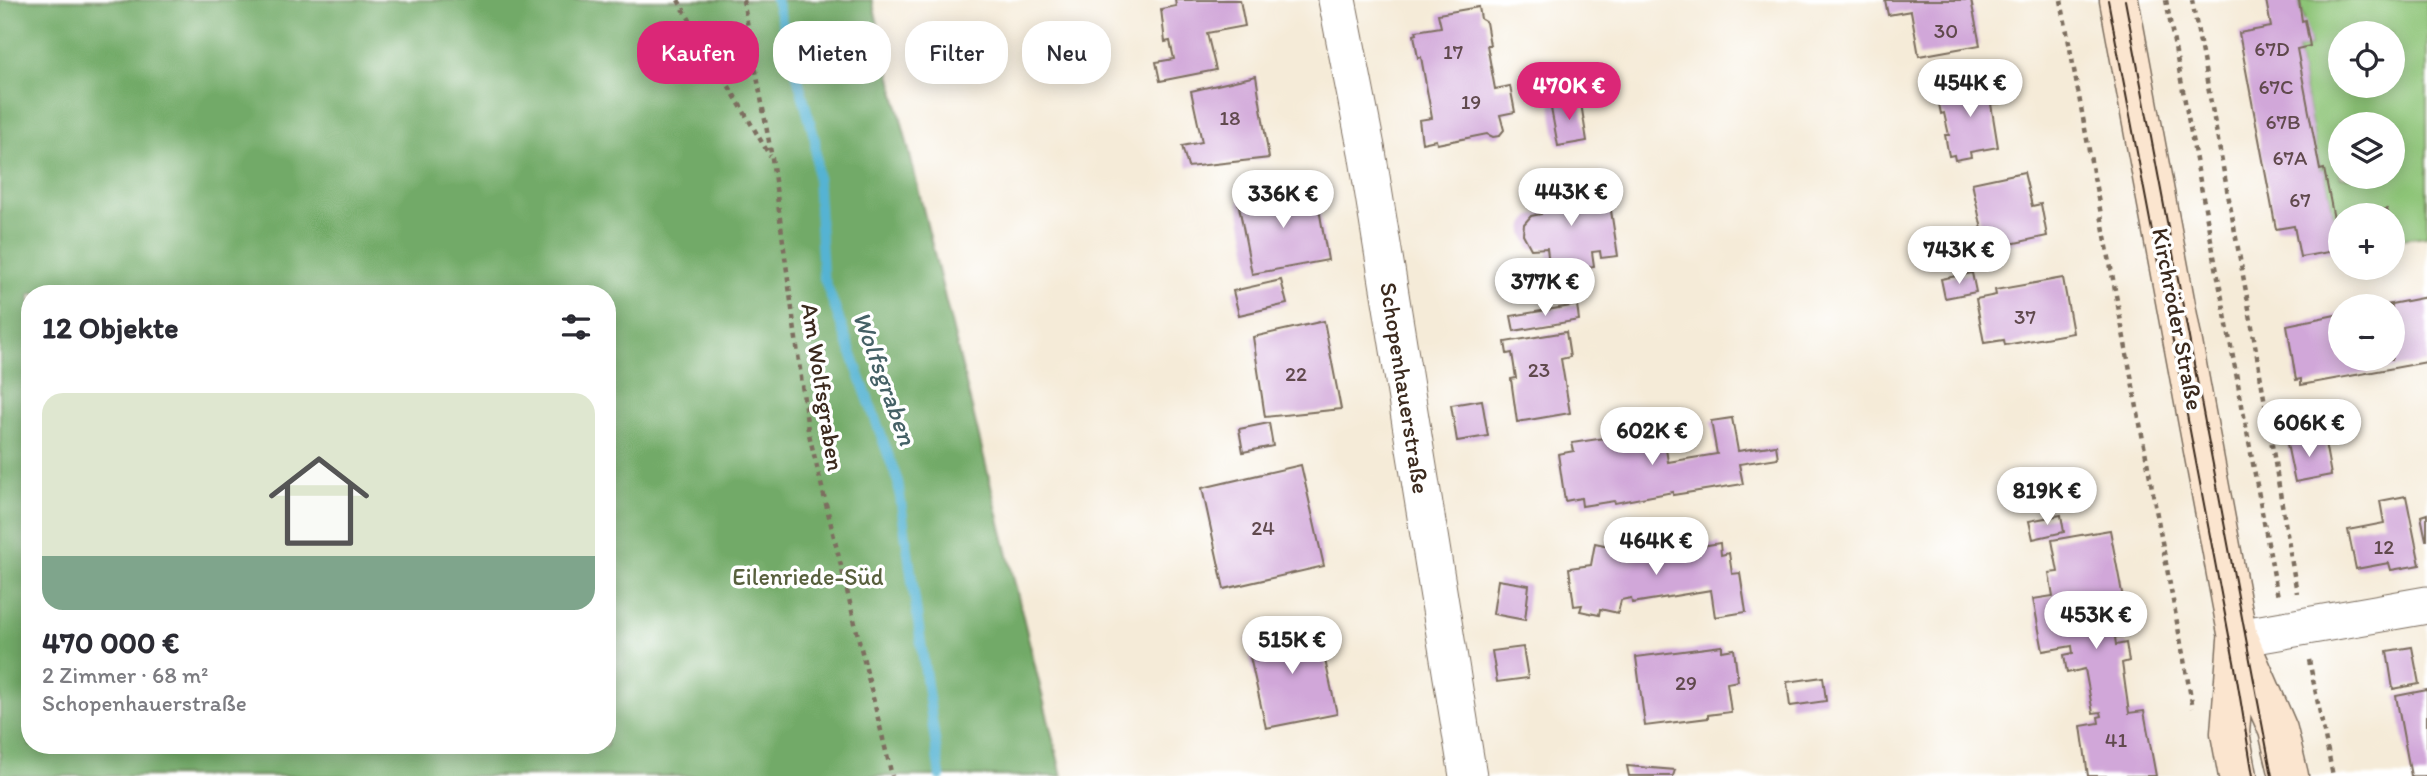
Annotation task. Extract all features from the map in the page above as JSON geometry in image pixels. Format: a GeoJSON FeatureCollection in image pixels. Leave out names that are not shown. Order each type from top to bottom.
{"type":"FeatureCollection","features":[{"type":"Feature","properties":{"kind":"main road","name":"Kirchröder Straße"},"geometry":{"type":"LineString","coordinates":[[2119,0],[2238,638],[2278,730],[2289,776]]}},
{"type":"Feature","properties":{"kind":"main road","name":"Kirchröder Straße"},"geometry":{"type":"LineString","coordinates":[[2238,638],[2230,733],[2238,776]]}},
{"type":"Feature","properties":{"kind":"street","name":"Schopenhauerstraße"},"geometry":{"type":"LineString","coordinates":[[1337,0],[1367,152],[1468,776]]}},
{"type":"Feature","properties":{"kind":"street"},"geometry":{"type":"LineString","coordinates":[[2238,638],[2427,605]]}},
{"type":"Feature","properties":{"kind":"path"},"geometry":{"type":"LineString","coordinates":[[678,0],[772,158]]}},
{"type":"Feature","properties":{"kind":"path","name":"Am Wolfsgraben"},"geometry":{"type":"LineString","coordinates":[[743,0],[772,158],[808,430],[892,776]]}},
{"type":"Feature","properties":{"kind":"path"},"geometry":{"type":"LineString","coordinates":[[2061,0],[2196,722]]}},
{"type":"Feature","properties":{"kind":"path"},"geometry":{"type":"LineString","coordinates":[[2166,0],[2293,627],[2333,776]]}},
{"type":"Feature","properties":{"kind":"path"},"geometry":{"type":"LineString","coordinates":[[2192,0],[2247,297],[2293,627]]}},
{"type":"Feature","properties":{"kind":"green space","name":"Eilenriede-Süd"},"geometry":{"type":"Polygon","coordinates":[[[0,0],[872,0],[877,21],[773,21],[773,84],[891,84],[891,78],[1062,776],[0,776],[0,0]]]}},
{"type":"Feature","properties":{"kind":"green space"},"geometry":{"type":"Polygon","coordinates":[[[2299,0],[2427,0],[2427,236],[2405,239],[2405,203],[2331,203],[2328,189],[2324,169],[2320,170],[2297,49],[2310,46],[2299,0]]]}},
{"type":"Feature","properties":{"kind":"building"},"geometry":{"type":"Polygon","coordinates":[[[1175,0],[1240,0],[1245,26],[1207,33],[1216,70],[1160,81],[1156,62],[1174,59],[1170,41],[1165,42],[1161,9],[1176,6],[1175,0]]]}},
{"type":"Feature","properties":{"kind":"building"},"geometry":{"type":"Polygon","coordinates":[[[1885,0],[1971,0],[1980,45],[1919,56],[1911,11],[1888,15],[1885,0]]]}},
{"type":"Feature","properties":{"kind":"building"},"geometry":{"type":"Polygon","coordinates":[[[2266,0],[2299,0],[2310,46],[2297,49],[2320,170],[2324,169],[2331,203],[2328,203],[2328,252],[2300,257],[2294,226],[2276,229],[2239,33],[2271,27],[2266,0]]]}},
{"type":"Feature","properties":{"kind":"building"},"geometry":{"type":"Polygon","coordinates":[[[1479,7],[1481,19],[1486,22],[1495,89],[1510,86],[1515,112],[1500,115],[1504,130],[1499,136],[1487,134],[1437,144],[1436,140],[1422,143],[1419,120],[1432,118],[1421,57],[1418,58],[1414,35],[1417,34],[1416,31],[1441,27],[1438,14],[1479,7]]]}},
{"type":"Feature","properties":{"kind":"building"},"geometry":{"type":"Polygon","coordinates":[[[1256,76],[1269,158],[1188,167],[1182,146],[1202,142],[1191,91],[1256,76]]]}},
{"type":"Feature","properties":{"kind":"building"},"geometry":{"type":"Polygon","coordinates":[[[1997,83],[2001,103],[1991,104],[1998,147],[1970,152],[1971,157],[1955,160],[1954,155],[1949,156],[1945,135],[1949,135],[1937,94],[1997,83]]]}},
{"type":"Feature","properties":{"kind":"building"},"geometry":{"type":"Polygon","coordinates":[[[1580,97],[1587,141],[1558,146],[1550,103],[1580,97]]]}},
{"type":"Feature","properties":{"kind":"building"},"geometry":{"type":"Polygon","coordinates":[[[2024,172],[2032,206],[2041,204],[2047,236],[1997,247],[1993,232],[1983,234],[1972,183],[2024,172]]]}},
{"type":"Feature","properties":{"kind":"building"},"geometry":{"type":"Polygon","coordinates":[[[1579,182],[1582,195],[1590,193],[1593,207],[1610,204],[1618,256],[1601,258],[1600,251],[1592,252],[1594,266],[1550,273],[1547,248],[1531,249],[1523,234],[1524,224],[1531,216],[1541,214],[1537,189],[1579,182]]]}},
{"type":"Feature","properties":{"kind":"building"},"geometry":{"type":"Polygon","coordinates":[[[1315,186],[1328,260],[1252,274],[1238,201],[1315,186]]]}},
{"type":"Feature","properties":{"kind":"building"},"geometry":{"type":"Polygon","coordinates":[[[1972,273],[1976,292],[1945,298],[1941,279],[1972,273]]]}},
{"type":"Feature","properties":{"kind":"building"},"geometry":{"type":"Polygon","coordinates":[[[2063,278],[2073,333],[2005,345],[2004,340],[1984,343],[1976,299],[1996,295],[1995,290],[2063,278]]]}},
{"type":"Feature","properties":{"kind":"building"},"geometry":{"type":"Polygon","coordinates":[[[1281,280],[1287,304],[1239,315],[1233,291],[1281,280]]]}},
{"type":"Feature","properties":{"kind":"building"},"geometry":{"type":"Polygon","coordinates":[[[2427,297],[2427,362],[2405,366],[2405,301],[2427,297]]]}},
{"type":"Feature","properties":{"kind":"building"},"geometry":{"type":"Polygon","coordinates":[[[1577,305],[1579,320],[1514,331],[1511,316],[1577,305]]]}},
{"type":"Feature","properties":{"kind":"building"},"geometry":{"type":"Polygon","coordinates":[[[2328,316],[2328,371],[2378,371],[2301,385],[2301,379],[2296,380],[2287,325],[2328,316]]]}},
{"type":"Feature","properties":{"kind":"building"},"geometry":{"type":"Polygon","coordinates":[[[1324,321],[1341,409],[1265,417],[1253,337],[1324,321]]]}},
{"type":"Feature","properties":{"kind":"building"},"geometry":{"type":"Polygon","coordinates":[[[1566,332],[1570,357],[1561,359],[1570,413],[1517,422],[1511,379],[1516,378],[1512,353],[1507,354],[1505,342],[1566,332]]]}},
{"type":"Feature","properties":{"kind":"building"},"geometry":{"type":"Polygon","coordinates":[[[1482,400],[1488,436],[1457,441],[1451,405],[1482,400]]]}},
{"type":"Feature","properties":{"kind":"building"},"geometry":{"type":"Polygon","coordinates":[[[1732,418],[1738,451],[1776,445],[1778,458],[1739,464],[1743,484],[1673,495],[1673,492],[1615,503],[1582,506],[1581,498],[1565,501],[1558,454],[1574,451],[1572,443],[1663,429],[1668,462],[1717,454],[1711,421],[1732,418]]]}},
{"type":"Feature","properties":{"kind":"building"},"geometry":{"type":"Polygon","coordinates":[[[1269,423],[1273,446],[1243,452],[1239,429],[1269,423]]]}},
{"type":"Feature","properties":{"kind":"building"},"geometry":{"type":"Polygon","coordinates":[[[2324,437],[2331,475],[2295,482],[2287,444],[2324,437]]]}},
{"type":"Feature","properties":{"kind":"building"},"geometry":{"type":"Polygon","coordinates":[[[1301,465],[1324,566],[1224,589],[1202,488],[1301,465]]]}},
{"type":"Feature","properties":{"kind":"building"},"geometry":{"type":"Polygon","coordinates":[[[2406,496],[2420,565],[2391,570],[2389,563],[2356,569],[2348,530],[2384,523],[2380,501],[2406,496]]]}},
{"type":"Feature","properties":{"kind":"building"},"geometry":{"type":"Polygon","coordinates":[[[2427,514],[2427,540],[2426,540],[2421,516],[2427,514]]]}},
{"type":"Feature","properties":{"kind":"building"},"geometry":{"type":"Polygon","coordinates":[[[2061,515],[2064,532],[2033,539],[2029,521],[2061,515]]]}},
{"type":"Feature","properties":{"kind":"building"},"geometry":{"type":"Polygon","coordinates":[[[2110,530],[2130,635],[2115,637],[2116,645],[2126,643],[2129,661],[2122,663],[2129,713],[2144,711],[2156,776],[2088,776],[2081,726],[2099,723],[2101,712],[2093,713],[2085,669],[2067,673],[2064,655],[2073,653],[2072,646],[2043,651],[2033,599],[2053,596],[2049,573],[2058,572],[2052,540],[2110,530]]]}},
{"type":"Feature","properties":{"kind":"building"},"geometry":{"type":"Polygon","coordinates":[[[1676,539],[1678,550],[1720,543],[1721,555],[1729,553],[1732,574],[1740,573],[1746,612],[1715,617],[1711,590],[1632,603],[1631,598],[1621,600],[1618,613],[1600,609],[1599,615],[1580,611],[1582,605],[1574,606],[1569,568],[1591,565],[1595,543],[1613,547],[1614,540],[1633,544],[1630,559],[1653,555],[1651,543],[1676,539]]]}},
{"type":"Feature","properties":{"kind":"building"},"geometry":{"type":"Polygon","coordinates":[[[1498,580],[1529,585],[1525,620],[1493,614],[1498,580]]]}},
{"type":"Feature","properties":{"kind":"building"},"geometry":{"type":"Polygon","coordinates":[[[1317,624],[1337,714],[1266,728],[1246,639],[1317,624]]]}},
{"type":"Feature","properties":{"kind":"building"},"geometry":{"type":"Polygon","coordinates":[[[1722,646],[1722,651],[1734,649],[1738,681],[1727,683],[1731,712],[1708,715],[1708,718],[1645,726],[1636,657],[1722,646]]]}},
{"type":"Feature","properties":{"kind":"building"},"geometry":{"type":"Polygon","coordinates":[[[1523,647],[1528,678],[1497,682],[1492,651],[1523,647]]]}},
{"type":"Feature","properties":{"kind":"building"},"geometry":{"type":"Polygon","coordinates":[[[2412,647],[2419,684],[2393,689],[2387,651],[2412,647]]]}},
{"type":"Feature","properties":{"kind":"building"},"geometry":{"type":"Polygon","coordinates":[[[1823,677],[1826,701],[1790,706],[1787,682],[1823,677]]]}},
{"type":"Feature","properties":{"kind":"building"},"geometry":{"type":"Polygon","coordinates":[[[2427,690],[2427,776],[2411,776],[2396,696],[2427,690]]]}},
{"type":"Feature","properties":{"kind":"building"},"geometry":{"type":"Polygon","coordinates":[[[1627,766],[1675,770],[1673,776],[1629,776],[1627,766]]]}},
{"type":"Feature","properties":{"kind":"waterway","name":"Wolfsgraben"},"geometry":{"type":"LineString","coordinates":[[776,0],[815,140],[823,275],[898,482],[940,776]]}},
{"type":"Feature","properties":{"kind":"tram line"},"geometry":{"type":"LineString","coordinates":[[2108,0],[2235,667],[2253,776]]}},
{"type":"Feature","properties":{"kind":"tram line"},"geometry":{"type":"LineString","coordinates":[[2125,0],[2272,776]]}}]}
